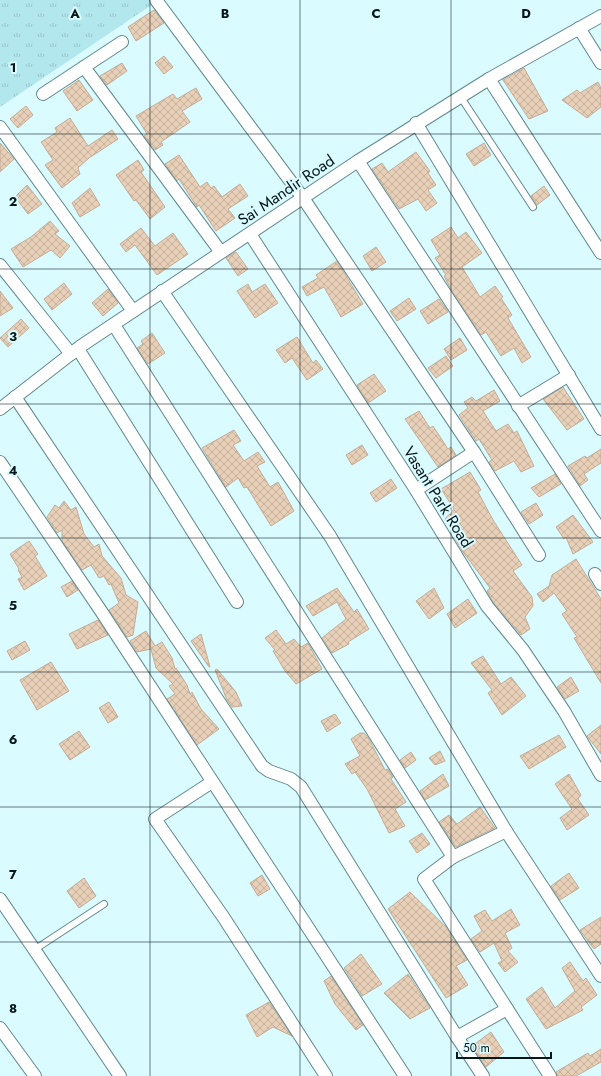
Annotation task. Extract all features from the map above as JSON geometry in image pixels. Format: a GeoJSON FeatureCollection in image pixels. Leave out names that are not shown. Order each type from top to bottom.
{"type":"FeatureCollection","features":[{"type":"Feature","properties":{"kind":"street"},"geometry":{"type":"LineString","coordinates":[[156,0],[303,198],[474,452],[539,555]]}},
{"type":"Feature","properties":{"kind":"street","name":"Sai Mandir Road"},"geometry":{"type":"LineString","coordinates":[[1,406],[15,397],[74,351],[114,325],[132,311],[162,292],[220,251],[250,234],[358,160],[460,96],[601,16]]}},
{"type":"Feature","properties":{"kind":"street"},"geometry":{"type":"LineString","coordinates":[[579,28],[601,63]]}},
{"type":"Feature","properties":{"kind":"street"},"geometry":{"type":"LineString","coordinates":[[43,94],[122,42]]}},
{"type":"Feature","properties":{"kind":"street"},"geometry":{"type":"LineString","coordinates":[[84,67],[220,251]]}},
{"type":"Feature","properties":{"kind":"street"},"geometry":{"type":"LineString","coordinates":[[489,79],[601,253]]}},
{"type":"Feature","properties":{"kind":"street"},"geometry":{"type":"LineString","coordinates":[[416,123],[601,429]]}},
{"type":"Feature","properties":{"kind":"street"},"geometry":{"type":"LineString","coordinates":[[0,126],[132,311]]}},
{"type":"Feature","properties":{"kind":"street"},"geometry":{"type":"LineString","coordinates":[[358,160],[601,531]]}},
{"type":"Feature","properties":{"kind":"street","name":"Vasant Park Road"},"geometry":{"type":"LineString","coordinates":[[250,234],[416,490],[487,606],[523,650],[564,711],[601,776]]}},
{"type":"Feature","properties":{"kind":"street"},"geometry":{"type":"LineString","coordinates":[[0,265],[74,351],[237,602]]}},
{"type":"Feature","properties":{"kind":"street"},"geometry":{"type":"LineString","coordinates":[[162,292],[330,536],[506,831],[601,976]]}},
{"type":"Feature","properties":{"kind":"street"},"geometry":{"type":"LineString","coordinates":[[114,325],[453,857]]}},
{"type":"Feature","properties":{"kind":"street"},"geometry":{"type":"LineString","coordinates":[[518,406],[569,375]]}},
{"type":"Feature","properties":{"kind":"street"},"geometry":{"type":"LineString","coordinates":[[15,397],[262,766],[268,771],[292,779],[301,787],[457,1037],[483,1076]]}},
{"type":"Feature","properties":{"kind":"street"},"geometry":{"type":"LineString","coordinates":[[416,490],[474,452]]}},
{"type":"Feature","properties":{"kind":"street"},"geometry":{"type":"LineString","coordinates":[[0,462],[101,612],[405,1076]]}},
{"type":"Feature","properties":{"kind":"street"},"geometry":{"type":"LineString","coordinates":[[212,782],[155,819],[224,918],[326,1076]]}},
{"type":"Feature","properties":{"kind":"street"},"geometry":{"type":"LineString","coordinates":[[506,831],[453,857],[424,879],[550,1076]]}},
{"type":"Feature","properties":{"kind":"street"},"geometry":{"type":"LineString","coordinates":[[0,899],[120,1076]]}},
{"type":"Feature","properties":{"kind":"street"},"geometry":{"type":"LineString","coordinates":[[457,1037],[507,1009]]}},
{"type":"Feature","properties":{"kind":"street"},"geometry":{"type":"LineString","coordinates":[[0,1028],[35,1076]]}},
{"type":"Feature","properties":{"kind":"lane"},"geometry":{"type":"LineString","coordinates":[[460,96],[533,207]]}},
{"type":"Feature","properties":{"kind":"lane"},"geometry":{"type":"LineString","coordinates":[[34,950],[104,904]]}},
{"type":"Feature","properties":{"kind":"green space"},"geometry":{"type":"Polygon","coordinates":[[[0,0],[159,0],[0,107],[0,0]]]}},
{"type":"Feature","properties":{"kind":"building"},"geometry":{"type":"Polygon","coordinates":[[[154,10],[164,23],[136,41],[128,27],[154,10]]]}},
{"type":"Feature","properties":{"kind":"building"},"geometry":{"type":"Polygon","coordinates":[[[164,56],[173,67],[164,74],[155,63],[164,56]]]}},
{"type":"Feature","properties":{"kind":"building"},"geometry":{"type":"Polygon","coordinates":[[[122,63],[127,71],[107,85],[100,76],[122,63]]]}},
{"type":"Feature","properties":{"kind":"building"},"geometry":{"type":"Polygon","coordinates":[[[524,68],[548,111],[529,119],[503,80],[524,68]]]}},
{"type":"Feature","properties":{"kind":"building"},"geometry":{"type":"Polygon","coordinates":[[[79,80],[93,100],[77,111],[63,91],[79,80]]]}},
{"type":"Feature","properties":{"kind":"building"},"geometry":{"type":"Polygon","coordinates":[[[598,82],[601,88],[601,107],[587,118],[562,100],[577,90],[580,93],[598,82]]]}},
{"type":"Feature","properties":{"kind":"building"},"geometry":{"type":"Polygon","coordinates":[[[196,88],[202,99],[182,111],[190,122],[161,142],[163,145],[155,150],[144,136],[147,134],[136,116],[173,94],[177,99],[196,88]]]}},
{"type":"Feature","properties":{"kind":"building"},"geometry":{"type":"Polygon","coordinates":[[[26,106],[33,115],[18,128],[10,119],[26,106]]]}},
{"type":"Feature","properties":{"kind":"building"},"geometry":{"type":"Polygon","coordinates":[[[70,118],[88,146],[112,130],[118,139],[89,158],[78,168],[80,174],[62,188],[45,165],[53,160],[41,142],[57,132],[55,128],[70,118]]]}},
{"type":"Feature","properties":{"kind":"building"},"geometry":{"type":"Polygon","coordinates":[[[0,143],[14,159],[0,172],[0,143]]]}},
{"type":"Feature","properties":{"kind":"building"},"geometry":{"type":"Polygon","coordinates":[[[484,143],[491,155],[474,166],[466,154],[484,143]]]}},
{"type":"Feature","properties":{"kind":"building"},"geometry":{"type":"Polygon","coordinates":[[[416,152],[430,171],[428,173],[436,185],[428,190],[437,203],[426,211],[418,199],[399,209],[372,169],[382,163],[388,172],[416,152]]]}},
{"type":"Feature","properties":{"kind":"building"},"geometry":{"type":"Polygon","coordinates":[[[179,155],[200,187],[207,182],[211,188],[214,186],[222,197],[240,184],[248,196],[228,209],[235,218],[216,231],[199,205],[197,207],[179,179],[177,181],[165,164],[179,155]]]}},
{"type":"Feature","properties":{"kind":"building"},"geometry":{"type":"Polygon","coordinates":[[[138,160],[144,170],[141,172],[165,207],[150,219],[136,200],[134,201],[116,175],[138,160]]]}},
{"type":"Feature","properties":{"kind":"building"},"geometry":{"type":"Polygon","coordinates":[[[27,185],[42,204],[28,214],[15,197],[27,185]]]}},
{"type":"Feature","properties":{"kind":"building"},"geometry":{"type":"Polygon","coordinates":[[[544,186],[550,195],[537,205],[531,196],[544,186]]]}},
{"type":"Feature","properties":{"kind":"building"},"geometry":{"type":"Polygon","coordinates":[[[90,188],[100,205],[80,217],[72,203],[90,188]]]}},
{"type":"Feature","properties":{"kind":"building"},"geometry":{"type":"Polygon","coordinates":[[[50,221],[59,231],[55,234],[70,246],[60,258],[51,250],[23,267],[11,249],[31,237],[50,221]]]}},
{"type":"Feature","properties":{"kind":"building"},"geometry":{"type":"Polygon","coordinates":[[[451,227],[458,238],[466,232],[482,253],[462,267],[480,297],[495,286],[503,297],[501,298],[512,315],[508,318],[531,357],[522,363],[514,348],[501,356],[486,332],[481,335],[444,276],[446,275],[435,258],[440,255],[431,240],[451,227]]]}},
{"type":"Feature","properties":{"kind":"building"},"geometry":{"type":"Polygon","coordinates":[[[141,228],[155,246],[173,233],[188,254],[157,275],[135,245],[126,252],[120,244],[141,228]]]}},
{"type":"Feature","properties":{"kind":"building"},"geometry":{"type":"Polygon","coordinates":[[[376,247],[386,262],[372,271],[363,256],[376,247]]]}},
{"type":"Feature","properties":{"kind":"building"},"geometry":{"type":"Polygon","coordinates":[[[236,252],[248,269],[238,276],[226,258],[236,252]]]}},
{"type":"Feature","properties":{"kind":"building"},"geometry":{"type":"Polygon","coordinates":[[[337,261],[363,304],[341,317],[324,287],[307,296],[302,287],[318,278],[316,275],[337,261]]]}},
{"type":"Feature","properties":{"kind":"building"},"geometry":{"type":"Polygon","coordinates":[[[64,283],[72,294],[52,310],[44,299],[64,283]]]}},
{"type":"Feature","properties":{"kind":"building"},"geometry":{"type":"Polygon","coordinates":[[[248,284],[252,292],[265,284],[278,303],[255,318],[237,291],[248,284]]]}},
{"type":"Feature","properties":{"kind":"building"},"geometry":{"type":"Polygon","coordinates":[[[108,289],[118,303],[103,316],[92,303],[108,289]]]}},
{"type":"Feature","properties":{"kind":"building"},"geometry":{"type":"Polygon","coordinates":[[[0,291],[13,308],[0,316],[0,291]]]}},
{"type":"Feature","properties":{"kind":"building"},"geometry":{"type":"Polygon","coordinates":[[[409,298],[416,309],[397,321],[390,311],[409,298]]]}},
{"type":"Feature","properties":{"kind":"building"},"geometry":{"type":"Polygon","coordinates":[[[439,299],[448,312],[428,324],[420,311],[439,299]]]}},
{"type":"Feature","properties":{"kind":"building"},"geometry":{"type":"Polygon","coordinates":[[[21,319],[29,328],[8,347],[0,338],[21,319]]]}},
{"type":"Feature","properties":{"kind":"building"},"geometry":{"type":"Polygon","coordinates":[[[152,333],[165,353],[148,364],[137,348],[143,344],[141,341],[152,333]]]}},
{"type":"Feature","properties":{"kind":"building"},"geometry":{"type":"Polygon","coordinates":[[[297,337],[313,363],[316,360],[323,369],[307,380],[292,358],[285,363],[276,350],[297,337]]]}},
{"type":"Feature","properties":{"kind":"building"},"geometry":{"type":"Polygon","coordinates":[[[460,338],[467,350],[451,360],[444,349],[460,338]]]}},
{"type":"Feature","properties":{"kind":"building"},"geometry":{"type":"Polygon","coordinates":[[[446,356],[453,366],[436,378],[428,368],[446,356]]]}},
{"type":"Feature","properties":{"kind":"building"},"geometry":{"type":"Polygon","coordinates":[[[374,374],[386,391],[368,403],[357,385],[374,374]]]}},
{"type":"Feature","properties":{"kind":"building"},"geometry":{"type":"Polygon","coordinates":[[[563,387],[584,419],[567,430],[543,399],[563,387]]]}},
{"type":"Feature","properties":{"kind":"building"},"geometry":{"type":"Polygon","coordinates":[[[494,390],[500,401],[483,411],[496,431],[508,424],[514,433],[517,431],[534,466],[521,472],[514,461],[495,471],[489,462],[492,460],[479,439],[476,441],[459,415],[468,408],[464,402],[472,397],[476,401],[494,390]]]}},
{"type":"Feature","properties":{"kind":"building"},"geometry":{"type":"Polygon","coordinates":[[[419,411],[430,428],[433,426],[448,449],[451,447],[456,455],[438,467],[405,419],[419,411]]]}},
{"type":"Feature","properties":{"kind":"building"},"geometry":{"type":"Polygon","coordinates":[[[234,430],[241,441],[233,445],[244,461],[258,452],[265,462],[257,466],[270,487],[278,482],[294,511],[271,526],[247,487],[244,488],[238,478],[226,487],[202,448],[234,430]]]}},
{"type":"Feature","properties":{"kind":"building"},"geometry":{"type":"Polygon","coordinates":[[[362,445],[368,455],[352,465],[346,455],[362,445]]]}},
{"type":"Feature","properties":{"kind":"building"},"geometry":{"type":"Polygon","coordinates":[[[601,449],[601,463],[584,474],[588,480],[580,486],[568,466],[585,456],[587,458],[601,449]]]}},
{"type":"Feature","properties":{"kind":"building"},"geometry":{"type":"Polygon","coordinates":[[[470,472],[481,490],[478,492],[493,520],[522,565],[513,571],[532,597],[533,606],[525,617],[530,629],[521,635],[493,602],[487,591],[490,588],[463,552],[455,539],[457,537],[445,519],[454,509],[441,489],[470,472]]]}},
{"type":"Feature","properties":{"kind":"building"},"geometry":{"type":"Polygon","coordinates":[[[555,474],[561,484],[539,497],[531,488],[555,474]]]}},
{"type":"Feature","properties":{"kind":"building"},"geometry":{"type":"Polygon","coordinates":[[[391,479],[397,488],[376,502],[370,493],[391,479]]]}},
{"type":"Feature","properties":{"kind":"building"},"geometry":{"type":"Polygon","coordinates":[[[64,501],[71,510],[76,507],[84,534],[94,547],[99,544],[102,556],[121,578],[126,595],[138,602],[133,635],[127,637],[109,610],[119,603],[111,584],[109,585],[104,576],[99,578],[91,565],[82,570],[62,541],[62,530],[57,533],[47,517],[55,505],[59,508],[64,501]]]}},
{"type":"Feature","properties":{"kind":"building"},"geometry":{"type":"Polygon","coordinates":[[[536,503],[543,515],[529,524],[521,512],[536,503]]]}},
{"type":"Feature","properties":{"kind":"building"},"geometry":{"type":"Polygon","coordinates":[[[573,515],[593,542],[573,554],[566,537],[564,539],[556,527],[573,515]]]}},
{"type":"Feature","properties":{"kind":"building"},"geometry":{"type":"Polygon","coordinates":[[[29,541],[38,554],[35,556],[47,576],[24,590],[18,579],[22,577],[18,570],[19,569],[10,554],[29,541]]]}},
{"type":"Feature","properties":{"kind":"building"},"geometry":{"type":"Polygon","coordinates":[[[576,559],[601,599],[601,683],[574,638],[577,637],[562,614],[567,611],[554,593],[543,602],[537,594],[549,586],[552,575],[576,559]]]}},
{"type":"Feature","properties":{"kind":"building"},"geometry":{"type":"Polygon","coordinates":[[[72,581],[78,590],[67,597],[61,587],[72,581]]]}},
{"type":"Feature","properties":{"kind":"building"},"geometry":{"type":"Polygon","coordinates":[[[337,588],[354,612],[357,609],[369,629],[348,642],[349,644],[332,653],[322,638],[346,619],[337,602],[313,616],[306,606],[337,588]]]}},
{"type":"Feature","properties":{"kind":"building"},"geometry":{"type":"Polygon","coordinates":[[[434,588],[444,608],[429,619],[416,601],[434,588]]]}},
{"type":"Feature","properties":{"kind":"building"},"geometry":{"type":"Polygon","coordinates":[[[468,599],[477,613],[455,628],[447,614],[468,599]]]}},
{"type":"Feature","properties":{"kind":"building"},"geometry":{"type":"Polygon","coordinates":[[[98,620],[108,635],[77,649],[69,634],[98,620]]]}},
{"type":"Feature","properties":{"kind":"building"},"geometry":{"type":"Polygon","coordinates":[[[276,630],[286,644],[294,639],[301,647],[308,643],[322,669],[296,684],[285,671],[273,651],[275,650],[265,638],[276,630]]]}},
{"type":"Feature","properties":{"kind":"building"},"geometry":{"type":"Polygon","coordinates":[[[146,631],[155,646],[162,642],[172,658],[175,669],[176,668],[187,685],[190,694],[192,692],[201,709],[219,729],[197,745],[175,711],[175,708],[173,708],[167,699],[175,694],[169,686],[173,684],[156,668],[151,649],[137,652],[130,641],[146,631]]]}},
{"type":"Feature","properties":{"kind":"building"},"geometry":{"type":"Polygon","coordinates":[[[201,634],[210,667],[191,641],[201,634]]]}},
{"type":"Feature","properties":{"kind":"building"},"geometry":{"type":"Polygon","coordinates":[[[25,641],[30,650],[12,660],[7,651],[25,641]]]}},
{"type":"Feature","properties":{"kind":"building"},"geometry":{"type":"Polygon","coordinates":[[[483,656],[501,684],[511,677],[526,696],[502,715],[488,693],[492,690],[471,663],[483,656]]]}},
{"type":"Feature","properties":{"kind":"building"},"geometry":{"type":"Polygon","coordinates":[[[51,662],[69,691],[37,710],[20,680],[51,662]]]}},
{"type":"Feature","properties":{"kind":"building"},"geometry":{"type":"Polygon","coordinates":[[[217,669],[236,692],[242,706],[232,707],[227,700],[215,670],[217,669]]]}},
{"type":"Feature","properties":{"kind":"building"},"geometry":{"type":"Polygon","coordinates":[[[571,677],[579,691],[565,699],[557,687],[571,677]]]}},
{"type":"Feature","properties":{"kind":"building"},"geometry":{"type":"Polygon","coordinates":[[[109,702],[118,717],[108,723],[99,708],[109,702]]]}},
{"type":"Feature","properties":{"kind":"building"},"geometry":{"type":"Polygon","coordinates":[[[335,714],[341,723],[327,732],[321,721],[335,714]]]}},
{"type":"Feature","properties":{"kind":"building"},"geometry":{"type":"Polygon","coordinates":[[[601,725],[601,754],[587,736],[601,725]]]}},
{"type":"Feature","properties":{"kind":"building"},"geometry":{"type":"Polygon","coordinates":[[[79,731],[90,747],[70,760],[59,744],[79,731]]]}},
{"type":"Feature","properties":{"kind":"building"},"geometry":{"type":"Polygon","coordinates":[[[360,733],[364,733],[369,739],[385,770],[388,769],[393,777],[391,779],[406,802],[395,809],[405,826],[389,833],[367,789],[355,772],[352,774],[345,764],[360,756],[351,739],[360,733]]]}},
{"type":"Feature","properties":{"kind":"building"},"geometry":{"type":"Polygon","coordinates":[[[559,735],[566,747],[529,769],[520,756],[559,735]]]}},
{"type":"Feature","properties":{"kind":"building"},"geometry":{"type":"Polygon","coordinates":[[[440,751],[445,761],[435,765],[429,758],[440,751]]]}},
{"type":"Feature","properties":{"kind":"building"},"geometry":{"type":"Polygon","coordinates":[[[411,752],[416,760],[405,768],[400,760],[411,752]]]}},
{"type":"Feature","properties":{"kind":"building"},"geometry":{"type":"Polygon","coordinates":[[[443,774],[449,786],[425,800],[420,791],[443,774]]]}},
{"type":"Feature","properties":{"kind":"building"},"geometry":{"type":"Polygon","coordinates":[[[569,774],[581,795],[578,799],[589,815],[567,830],[560,818],[572,809],[555,784],[569,774]]]}},
{"type":"Feature","properties":{"kind":"building"},"geometry":{"type":"Polygon","coordinates":[[[480,807],[495,828],[456,847],[439,822],[449,815],[457,824],[480,807]]]}},
{"type":"Feature","properties":{"kind":"building"},"geometry":{"type":"Polygon","coordinates":[[[422,833],[430,844],[417,853],[409,841],[422,833]]]}},
{"type":"Feature","properties":{"kind":"building"},"geometry":{"type":"Polygon","coordinates":[[[569,873],[579,888],[560,900],[551,886],[569,873]]]}},
{"type":"Feature","properties":{"kind":"building"},"geometry":{"type":"Polygon","coordinates":[[[262,875],[270,889],[258,896],[250,883],[262,875]]]}},
{"type":"Feature","properties":{"kind":"building"},"geometry":{"type":"Polygon","coordinates":[[[84,878],[96,896],[79,908],[67,891],[84,878]]]}},
{"type":"Feature","properties":{"kind":"building"},"geometry":{"type":"Polygon","coordinates":[[[410,892],[446,927],[467,960],[456,966],[468,985],[446,998],[388,909],[410,892]]]}},
{"type":"Feature","properties":{"kind":"building"},"geometry":{"type":"Polygon","coordinates":[[[511,909],[520,925],[505,933],[512,948],[508,951],[518,962],[505,972],[498,963],[502,961],[494,943],[480,952],[471,939],[482,931],[474,916],[485,910],[492,921],[511,909]]]}},
{"type":"Feature","properties":{"kind":"building"},"geometry":{"type":"Polygon","coordinates":[[[601,917],[601,944],[594,949],[580,930],[601,917]]]}},
{"type":"Feature","properties":{"kind":"building"},"geometry":{"type":"Polygon","coordinates":[[[361,954],[382,984],[362,996],[344,968],[361,954]]]}},
{"type":"Feature","properties":{"kind":"building"},"geometry":{"type":"Polygon","coordinates":[[[570,962],[583,981],[586,978],[597,995],[581,1007],[583,1010],[546,1029],[526,999],[542,987],[555,1008],[575,991],[562,968],[570,962]]]}},
{"type":"Feature","properties":{"kind":"building"},"geometry":{"type":"Polygon","coordinates":[[[408,974],[430,1008],[410,1019],[384,993],[408,974]]]}},
{"type":"Feature","properties":{"kind":"building"},"geometry":{"type":"Polygon","coordinates":[[[331,976],[363,1025],[356,1030],[335,1004],[324,981],[331,976]]]}},
{"type":"Feature","properties":{"kind":"building"},"geometry":{"type":"Polygon","coordinates":[[[269,1002],[292,1036],[273,1027],[257,1037],[246,1015],[269,1002]]]}},
{"type":"Feature","properties":{"kind":"building"},"geometry":{"type":"Polygon","coordinates":[[[491,1032],[504,1052],[486,1067],[472,1046],[491,1032]]]}},
{"type":"Feature","properties":{"kind":"building"},"geometry":{"type":"Polygon","coordinates":[[[601,1049],[601,1062],[576,1076],[557,1076],[556,1072],[588,1053],[590,1056],[601,1049]]]}}]}
